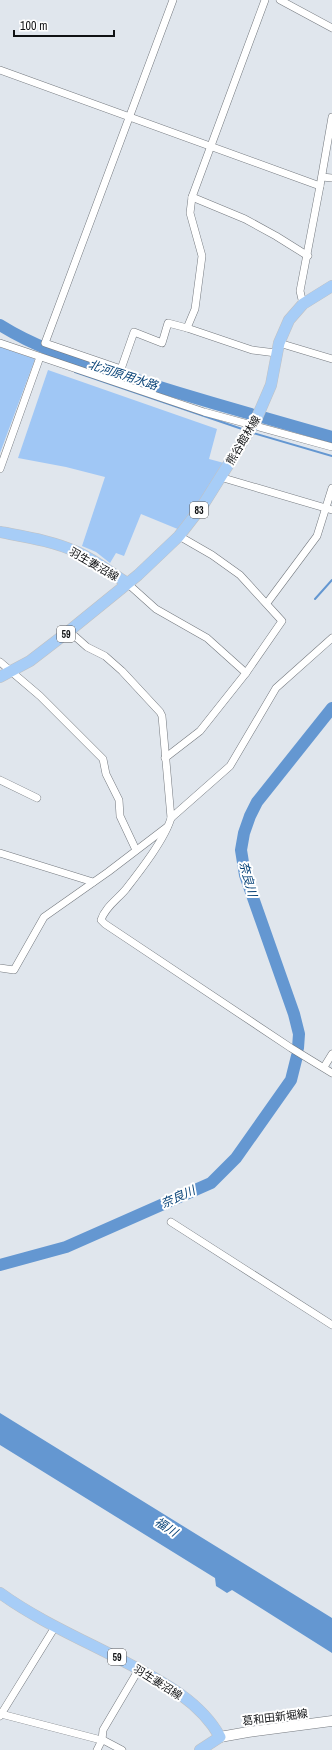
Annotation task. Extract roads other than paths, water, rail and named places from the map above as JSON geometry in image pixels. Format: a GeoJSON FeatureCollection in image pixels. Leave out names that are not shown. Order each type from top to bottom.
{"type":"FeatureCollection","features":[{"type":"Feature","properties":{"kind":"main road","name":"熊谷館林線"},"geometry":{"type":"LineString","coordinates":[[127,583],[156,559],[179,536],[203,504],[260,411],[271,384],[278,348],[289,320],[303,304],[332,286]]}},
{"type":"Feature","properties":{"kind":"main road","name":"羽生妻沼線"},"geometry":{"type":"LineString","coordinates":[[0,532],[48,542],[67,548],[88,558],[127,583],[40,654],[0,677]]}},
{"type":"Feature","properties":{"kind":"main road","name":"羽生妻沼線"},"geometry":{"type":"LineString","coordinates":[[0,1593],[21,1608],[55,1627],[139,1669],[163,1683],[193,1705],[212,1724],[220,1737]]}},
{"type":"Feature","properties":{"kind":"main road","name":"葛和田新堀線"},"geometry":{"type":"LineString","coordinates":[[220,1737],[332,1721]]}},
{"type":"Feature","properties":{"kind":"main road"},"geometry":{"type":"LineString","coordinates":[[200,1750],[220,1737]]}},
{"type":"Feature","properties":{"kind":"street"},"geometry":{"type":"LineString","coordinates":[[173,0],[45,343],[122,369],[134,332],[162,343],[168,324],[188,328],[252,350],[278,348],[332,359]]}},
{"type":"Feature","properties":{"kind":"street"},"geometry":{"type":"LineString","coordinates":[[188,328],[195,309],[202,256],[190,213],[192,197],[265,0]]}},
{"type":"Feature","properties":{"kind":"street"},"geometry":{"type":"LineString","coordinates":[[280,0],[332,28]]}},
{"type":"Feature","properties":{"kind":"street"},"geometry":{"type":"LineString","coordinates":[[0,70],[320,186]]}},
{"type":"Feature","properties":{"kind":"street"},"geometry":{"type":"LineString","coordinates":[[303,304],[300,291],[308,256],[332,117]]}},
{"type":"Feature","properties":{"kind":"street"},"geometry":{"type":"LineString","coordinates":[[322,177],[332,178]]}},
{"type":"Feature","properties":{"kind":"street"},"geometry":{"type":"LineString","coordinates":[[192,197],[245,219],[308,256]]}},
{"type":"Feature","properties":{"kind":"street"},"geometry":{"type":"LineString","coordinates":[[0,343],[204,412],[254,423],[332,447]]}},
{"type":"Feature","properties":{"kind":"street"},"geometry":{"type":"LineString","coordinates":[[0,469],[40,357]]}},
{"type":"Feature","properties":{"kind":"street"},"geometry":{"type":"LineString","coordinates":[[220,477],[329,509]]}},
{"type":"Feature","properties":{"kind":"street"},"geometry":{"type":"LineString","coordinates":[[267,603],[316,536],[329,509],[332,488]]}},
{"type":"Feature","properties":{"kind":"street"},"geometry":{"type":"LineString","coordinates":[[165,758],[200,731],[246,673],[282,621],[240,574],[212,555],[179,536]]}},
{"type":"Feature","properties":{"kind":"street"},"geometry":{"type":"LineString","coordinates":[[127,583],[156,609],[207,638],[246,673]]}},
{"type":"Feature","properties":{"kind":"street"},"geometry":{"type":"LineString","coordinates":[[69,631],[86,647],[105,656],[122,671],[162,716],[170,822],[125,890],[103,913],[101,920],[291,1048],[332,1073]]}},
{"type":"Feature","properties":{"kind":"street"},"geometry":{"type":"LineString","coordinates":[[0,968],[14,970],[44,917],[136,850],[170,822],[230,766],[276,688],[332,638]]}},
{"type":"Feature","properties":{"kind":"street"},"geometry":{"type":"LineString","coordinates":[[0,662],[40,696],[103,759],[106,774],[119,800],[120,816],[136,850]]}},
{"type":"Feature","properties":{"kind":"street"},"geometry":{"type":"LineString","coordinates":[[0,780],[37,798]]}},
{"type":"Feature","properties":{"kind":"street"},"geometry":{"type":"LineString","coordinates":[[0,852],[93,882]]}},
{"type":"Feature","properties":{"kind":"street"},"geometry":{"type":"LineString","coordinates":[[324,1067],[332,1054]]}},
{"type":"Feature","properties":{"kind":"street"},"geometry":{"type":"LineString","coordinates":[[170,1222],[332,1326]]}},
{"type":"Feature","properties":{"kind":"street"},"geometry":{"type":"LineString","coordinates":[[55,1627],[1,1715],[102,1740],[122,1750]]}},
{"type":"Feature","properties":{"kind":"street"},"geometry":{"type":"LineString","coordinates":[[96,1750],[102,1740],[103,1730],[139,1669]]}},
{"type":"Feature","properties":{"kind":"water","name":"福川"},"geometry":{"type":"Polygon","coordinates":[[[0,1413],[332,1618],[332,1653],[232,1590],[227,1593],[216,1586],[215,1578],[0,1445],[0,1413]]]}},
{"type":"Feature","properties":{"kind":"waterway","name":"北河原用水路"},"geometry":{"type":"LineString","coordinates":[[0,325],[27,340],[69,357],[147,383],[251,414]]}},
{"type":"Feature","properties":{"kind":"waterway"},"geometry":{"type":"LineString","coordinates":[[75,372],[245,430]]}},
{"type":"Feature","properties":{"kind":"waterway","name":"北河原用水路"},"geometry":{"type":"LineString","coordinates":[[262,417],[332,437]]}},
{"type":"Feature","properties":{"kind":"waterway"},"geometry":{"type":"LineString","coordinates":[[253,433],[332,456]]}},
{"type":"Feature","properties":{"kind":"waterway"},"geometry":{"type":"LineString","coordinates":[[315,599],[332,580]]}},
{"type":"Feature","properties":{"kind":"waterway","name":"奈良川"},"geometry":{"type":"LineString","coordinates":[[298,1048],[299,1034],[294,1014],[245,875],[241,850],[244,833],[257,802],[332,708]]}},
{"type":"Feature","properties":{"kind":"waterway","name":"奈良川"},"geometry":{"type":"LineString","coordinates":[[0,1265],[66,1247],[211,1183],[236,1158],[291,1080],[297,1056]]}}]}
